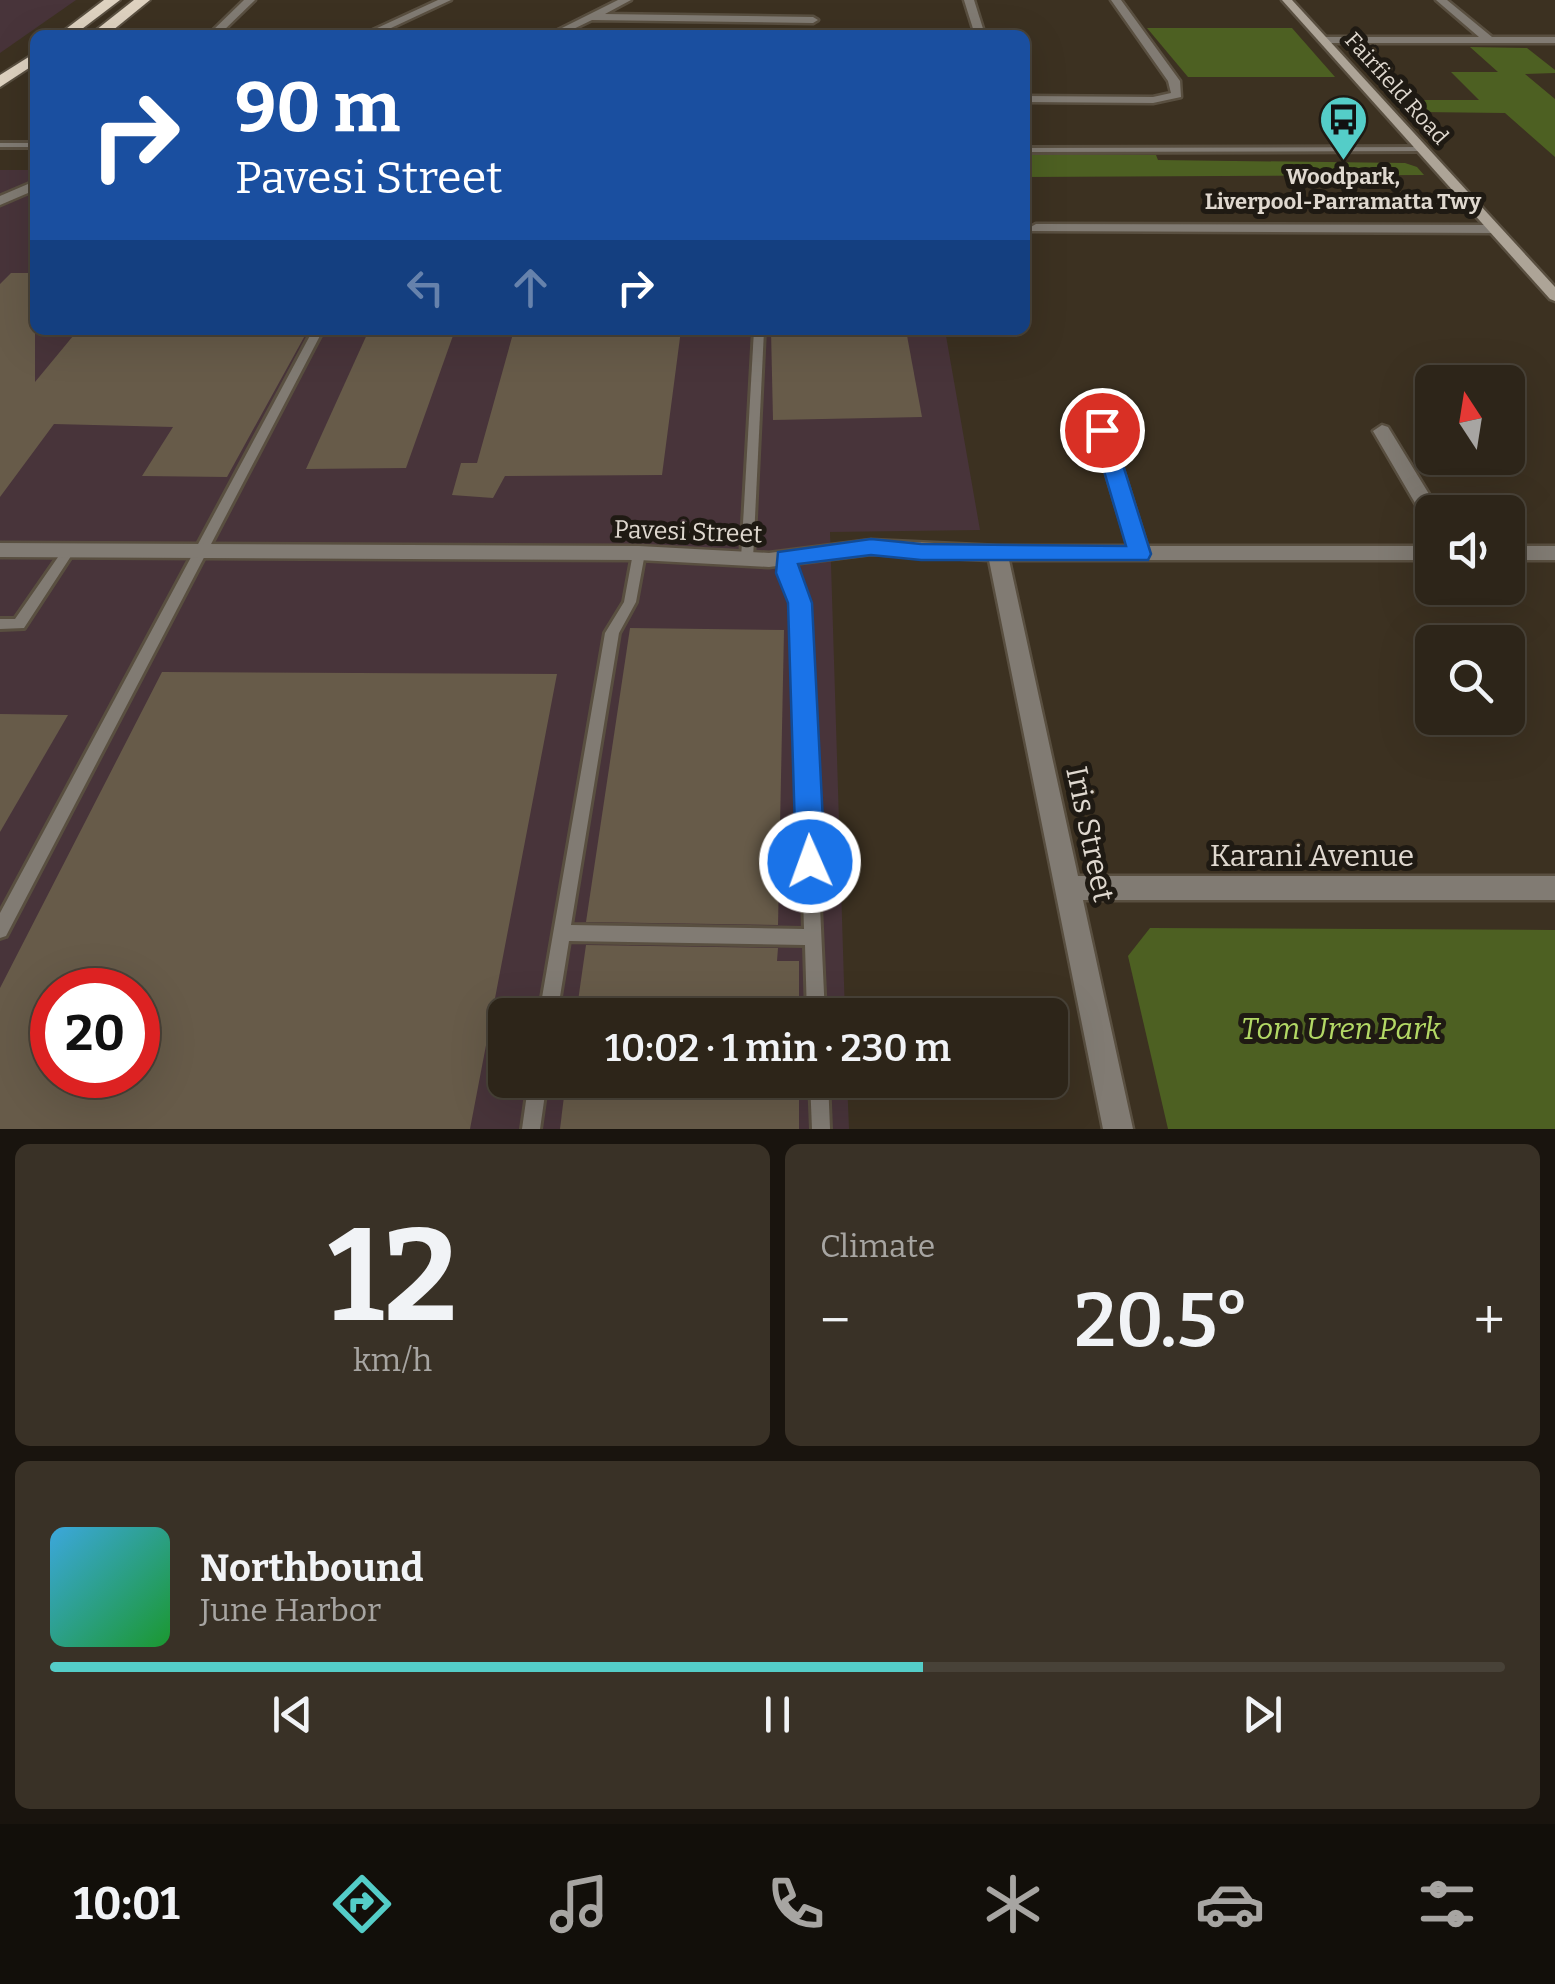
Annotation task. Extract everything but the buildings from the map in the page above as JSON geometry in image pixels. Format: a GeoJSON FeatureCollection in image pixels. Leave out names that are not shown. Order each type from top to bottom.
{"type":"FeatureCollection","features":[{"type":"Feature","properties":{"kind":"highway"},"geometry":{"type":"LineString","coordinates":[[72,30],[113,0]]}},
{"type":"Feature","properties":{"kind":"highway"},"geometry":{"type":"LineString","coordinates":[[104,30],[143,0]]}},
{"type":"Feature","properties":{"kind":"highway"},"geometry":{"type":"LineString","coordinates":[[0,82],[30,61]]}},
{"type":"Feature","properties":{"kind":"main road","name":"Fairfield Road"},"geometry":{"type":"LineString","coordinates":[[1287,0],[1555,296]]}},
{"type":"Feature","properties":{"kind":"street"},"geometry":{"type":"LineString","coordinates":[[218,30],[250,0]]}},
{"type":"Feature","properties":{"kind":"street"},"geometry":{"type":"LineString","coordinates":[[378,30],[446,0]]}},
{"type":"Feature","properties":{"kind":"street"},"geometry":{"type":"LineString","coordinates":[[563,30],[626,0]]}},
{"type":"Feature","properties":{"kind":"street"},"geometry":{"type":"LineString","coordinates":[[968,0],[978,30]]}},
{"type":"Feature","properties":{"kind":"street"},"geometry":{"type":"LineString","coordinates":[[1030,99],[1164,100],[1177,95],[1174,81],[1116,0]]}},
{"type":"Feature","properties":{"kind":"street"},"geometry":{"type":"LineString","coordinates":[[1441,0],[1489,40]]}},
{"type":"Feature","properties":{"kind":"street"},"geometry":{"type":"LineString","coordinates":[[590,17],[813,20]]}},
{"type":"Feature","properties":{"kind":"street"},"geometry":{"type":"LineString","coordinates":[[1323,40],[1555,40]]}},
{"type":"Feature","properties":{"kind":"street"},"geometry":{"type":"LineString","coordinates":[[0,200],[30,187]]}},
{"type":"Feature","properties":{"kind":"street"},"geometry":{"type":"LineString","coordinates":[[1036,228],[1494,229]]}},
{"type":"Feature","properties":{"kind":"street"},"geometry":{"type":"LineString","coordinates":[[1102,430],[1140,554]]}},
{"type":"Feature","properties":{"kind":"street"},"geometry":{"type":"LineString","coordinates":[[1382,431],[1420,495]]}},
{"type":"Feature","properties":{"kind":"street","name":"Pavesi Street"},"geometry":{"type":"LineString","coordinates":[[0,550],[639,554],[747,559],[871,547],[998,553],[1415,553]]}},
{"type":"Feature","properties":{"kind":"street","name":"Iris Street"},"geometry":{"type":"LineString","coordinates":[[998,553],[1118,1129]]}},
{"type":"Feature","properties":{"kind":"street"},"geometry":{"type":"LineString","coordinates":[[1525,553],[1555,553]]}},
{"type":"Feature","properties":{"kind":"street","name":"Karani Avenue"},"geometry":{"type":"LineString","coordinates":[[1068,888],[1555,888]]}},
{"type":"Feature","properties":{"kind":"lane"},"geometry":{"type":"LineString","coordinates":[[0,144],[30,145]]}},
{"type":"Feature","properties":{"kind":"lane"},"geometry":{"type":"LineString","coordinates":[[1030,150],[1422,149]]}},
{"type":"Feature","properties":{"kind":"lane"},"geometry":{"type":"LineString","coordinates":[[0,930],[315,335]]}},
{"type":"Feature","properties":{"kind":"lane"},"geometry":{"type":"LineString","coordinates":[[747,559],[759,335]]}},
{"type":"Feature","properties":{"kind":"lane"},"geometry":{"type":"LineString","coordinates":[[0,624],[20,624],[69,550]]}},
{"type":"Feature","properties":{"kind":"lane"},"geometry":{"type":"LineString","coordinates":[[551,998],[612,633],[630,602],[639,554]]}},
{"type":"Feature","properties":{"kind":"lane"},"geometry":{"type":"LineString","coordinates":[[786,558],[800,603],[815,998]]}},
{"type":"Feature","properties":{"kind":"lane"},"geometry":{"type":"LineString","coordinates":[[561,933],[813,937]]}},
{"type":"Feature","properties":{"kind":"lane"},"geometry":{"type":"LineString","coordinates":[[530,1129],[535,1098]]}},
{"type":"Feature","properties":{"kind":"lane"},"geometry":{"type":"LineString","coordinates":[[820,1098],[821,1129]]}},
{"type":"Feature","properties":{"kind":"shaded area"},"geometry":{"type":"Polygon","coordinates":[[[0,0],[76,0],[30,30],[0,53],[0,0]]]}},
{"type":"Feature","properties":{"kind":"shaded area"},"geometry":{"type":"Polygon","coordinates":[[[0,170],[30,170],[30,335],[946,335],[980,530],[830,532],[844,998],[488,998],[488,1098],[848,1098],[849,1129],[0,1129],[0,170]]]}},
{"type":"Feature","properties":{"kind":"green space"},"geometry":{"type":"Polygon","coordinates":[[[1147,28],[1292,28],[1335,77],[1188,77],[1147,28]]]}},
{"type":"Feature","properties":{"kind":"green space"},"geometry":{"type":"Polygon","coordinates":[[[1470,47],[1527,48],[1555,70],[1525,74],[1555,99],[1555,157],[1505,113],[1420,112],[1414,116],[1399,100],[1479,100],[1451,72],[1498,72],[1470,47]]]}},
{"type":"Feature","properties":{"kind":"green space"},"geometry":{"type":"Polygon","coordinates":[[[1030,154],[1405,163],[1417,167],[1424,175],[1030,177],[1030,154]]]}},
{"type":"Feature","properties":{"kind":"green space","name":"Tom Uren Park"},"geometry":{"type":"Polygon","coordinates":[[[1150,928],[1555,930],[1555,1129],[1168,1129],[1128,956],[1150,928]]]}},
{"type":"Feature","properties":{"kind":"place","name":"Woodpark, Liverpool-Parramatta Twy"},"geometry":{"type":"Point","coordinates":[1343,162]}},
{"type":"Feature","properties":{"kind":"route"},"geometry":{"type":"LineString","coordinates":[[810,862],[800,603],[786,558],[871,547],[921,552],[1140,554],[1102,430]]}}]}
